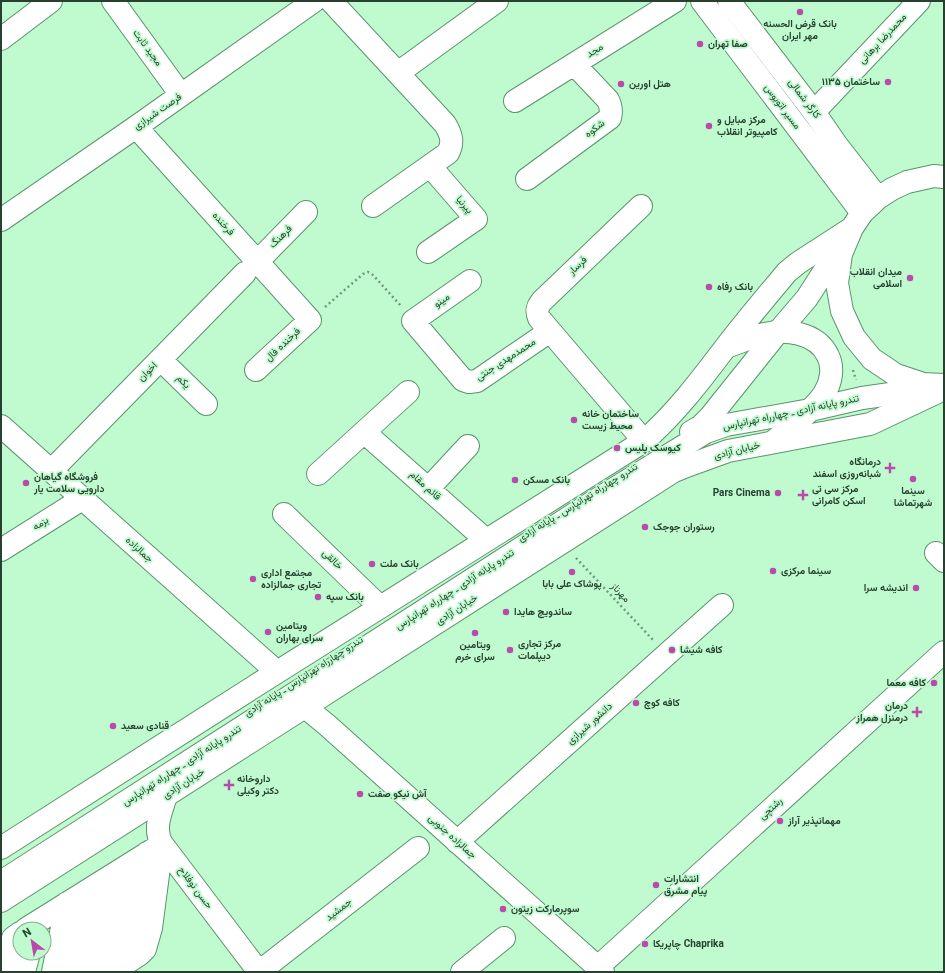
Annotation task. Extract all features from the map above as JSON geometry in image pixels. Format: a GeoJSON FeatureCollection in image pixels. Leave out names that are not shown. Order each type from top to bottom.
{"type":"FeatureCollection","features":[{"type":"Feature","properties":{"kind":"street"},"geometry":{"type":"LineString","coordinates":[[1,39],[51,1]]}},
{"type":"Feature","properties":{"kind":"street","name":"فرصت شیرازی"},"geometry":{"type":"LineString","coordinates":[[1,220],[314,1]]}},
{"type":"Feature","properties":{"kind":"street"},"geometry":{"type":"LineString","coordinates":[[330,1],[445,124],[452,138],[448,153],[374,206]]}},
{"type":"Feature","properties":{"kind":"street"},"geometry":{"type":"LineString","coordinates":[[398,73],[497,1]]}},
{"type":"Feature","properties":{"kind":"street","name":"مجد"},"geometry":{"type":"LineString","coordinates":[[515,101],[675,1]]}},
{"type":"Feature","properties":{"kind":"street","name":"مسیر اتوبوس"},"geometry":{"type":"LineString","coordinates":[[702,1],[864,213]]}},
{"type":"Feature","properties":{"kind":"street","name":"کارگر شمالی"},"geometry":{"type":"LineString","coordinates":[[729,1],[814,112],[836,144],[864,213]]}},
{"type":"Feature","properties":{"kind":"street","name":"محمدرضا برهانی"},"geometry":{"type":"LineString","coordinates":[[814,112],[919,1]]}},
{"type":"Feature","properties":{"kind":"street","name":"مجید ثابت"},"geometry":{"type":"LineString","coordinates":[[119,3],[181,95]]}},
{"type":"Feature","properties":{"kind":"street","name":"شکوه"},"geometry":{"type":"LineString","coordinates":[[527,179],[610,118],[611,111],[608,100],[574,64]]}},
{"type":"Feature","properties":{"kind":"street","name":"فرخنده"},"geometry":{"type":"LineString","coordinates":[[136,127],[251,267],[310,320]]}},
{"type":"Feature","properties":{"kind":"street","name":"پیرنیا"},"geometry":{"type":"LineString","coordinates":[[428,252],[476,218],[430,166]]}},
{"type":"Feature","properties":{"kind":"street"},"geometry":{"type":"LineString","coordinates":[[1,848],[644,441],[661,425],[694,388],[787,272],[892,190],[907,182],[941,174]]}},
{"type":"Feature","properties":{"kind":"street","name":"فرسار"},"geometry":{"type":"LineString","coordinates":[[550,331],[537,314],[538,305],[641,206]]}},
{"type":"Feature","properties":{"kind":"street","name":"فرهنگ"},"geometry":{"type":"LineString","coordinates":[[251,267],[306,212]]}},
{"type":"Feature","properties":{"kind":"street"},"geometry":{"type":"LineString","coordinates":[[864,213],[841,254],[837,283],[842,311],[854,337],[872,359],[896,375],[923,384],[944,387]]}},
{"type":"Feature","properties":{"kind":"street","name":"تندرو چهارراه تهرانپارس ـ پایانه آزادی"},"geometry":{"type":"LineString","coordinates":[[1,870],[701,426],[807,298],[864,213]]}},
{"type":"Feature","properties":{"kind":"street","name":"اخوان"},"geometry":{"type":"LineString","coordinates":[[51,471],[251,267]]}},
{"type":"Feature","properties":{"kind":"street","name":"مینو"},"geometry":{"type":"LineString","coordinates":[[413,320],[470,281]]}},
{"type":"Feature","properties":{"kind":"street","name":"فرخنده فال"},"geometry":{"type":"LineString","coordinates":[[256,370],[310,320]]}},
{"type":"Feature","properties":{"kind":"street","name":"محمدمهدی جنتی"},"geometry":{"type":"LineString","coordinates":[[413,320],[463,380],[469,382],[477,381],[550,331]]}},
{"type":"Feature","properties":{"kind":"street"},"geometry":{"type":"LineString","coordinates":[[550,331],[644,441]]}},
{"type":"Feature","properties":{"kind":"street"},"geometry":{"type":"LineString","coordinates":[[726,347],[762,334],[778,332],[802,334],[813,339],[824,348],[830,360],[832,369],[831,379],[819,401],[772,443]]}},
{"type":"Feature","properties":{"kind":"street","name":"یکم"},"geometry":{"type":"LineString","coordinates":[[161,360],[206,404]]}},
{"type":"Feature","properties":{"kind":"street","name":"تندرو پایانه آزادی ـ چهارراه تهرانپارس"},"geometry":{"type":"LineString","coordinates":[[1,882],[586,506],[706,432],[726,425],[810,410],[862,398],[944,387]]}},
{"type":"Feature","properties":{"kind":"street","name":"خیابان آزادی"},"geometry":{"type":"LineString","coordinates":[[1,901],[674,472],[684,467],[728,452],[870,424],[944,387]]}},
{"type":"Feature","properties":{"kind":"street"},"geometry":{"type":"LineString","coordinates":[[318,474],[408,392]]}},
{"type":"Feature","properties":{"kind":"street","name":"جمالزاده"},"geometry":{"type":"LineString","coordinates":[[1,426],[277,672]]}},
{"type":"Feature","properties":{"kind":"street","name":"قائم مقام"},"geometry":{"type":"LineString","coordinates":[[364,432],[486,540]]}},
{"type":"Feature","properties":{"kind":"street"},"geometry":{"type":"LineString","coordinates":[[428,489],[468,446]]}},
{"type":"Feature","properties":{"kind":"street","name":"بزمه"},"geometry":{"type":"LineString","coordinates":[[1,550],[82,498]]}},
{"type":"Feature","properties":{"kind":"street","name":"خالقی"},"geometry":{"type":"LineString","coordinates":[[284,514],[380,607]]}},
{"type":"Feature","properties":{"kind":"street","name":"دانشور شیرازی"},"geometry":{"type":"LineString","coordinates":[[457,842],[722,605]]}},
{"type":"Feature","properties":{"kind":"street","name":"رشتچی"},"geometry":{"type":"LineString","coordinates":[[601,970],[944,652]]}},
{"type":"Feature","properties":{"kind":"street","name":"جمالزاده جنوبی"},"geometry":{"type":"LineString","coordinates":[[305,707],[333,730],[601,970]]}},
{"type":"Feature","properties":{"kind":"street","name":"حسن نوفلاح"},"geometry":{"type":"LineString","coordinates":[[166,796],[158,828],[159,839],[154,849],[259,972]]}},
{"type":"Feature","properties":{"kind":"street","name":"جمشید"},"geometry":{"type":"LineString","coordinates":[[259,972],[418,848]]}},
{"type":"Feature","properties":{"kind":"street"},"geometry":{"type":"LineString","coordinates":[[41,921],[154,849]]}},
{"type":"Feature","properties":{"kind":"street"},"geometry":{"type":"LineString","coordinates":[[115,969],[140,954],[145,949],[150,935],[154,849]]}},
{"type":"Feature","properties":{"kind":"street"},"geometry":{"type":"LineString","coordinates":[[115,969],[126,867]]}},
{"type":"Feature","properties":{"kind":"street"},"geometry":{"type":"LineString","coordinates":[[88,972],[106,879]]}},
{"type":"Feature","properties":{"kind":"street"},"geometry":{"type":"LineString","coordinates":[[71,972],[87,891]]}},
{"type":"Feature","properties":{"kind":"street"},"geometry":{"type":"LineString","coordinates":[[462,972],[504,938]]}},
{"type":"Feature","properties":{"kind":"street"},"geometry":{"type":"LineString","coordinates":[[5,972],[12,942]]}},
{"type":"Feature","properties":{"kind":"street"},"geometry":{"type":"LineString","coordinates":[[24,972],[27,961]]}},
{"type":"Feature","properties":{"kind":"street"},"geometry":{"type":"LineString","coordinates":[[38,972],[40,961]]}},
{"type":"Feature","properties":{"kind":"street"},"geometry":{"type":"LineString","coordinates":[[50,961],[53,972]]}},
{"type":"Feature","properties":{"kind":"path"},"geometry":{"type":"LineString","coordinates":[[310,320],[363,274],[368,272],[373,275],[413,320]]}},
{"type":"Feature","properties":{"kind":"path","name":"مهرناز"},"geometry":{"type":"LineString","coordinates":[[561,543],[667,655]]}},
{"type":"Feature","properties":{"kind":"place","name":"بانک قرض الحسنه مهر ایران"},"geometry":{"type":"Point","coordinates":[800,12]}},
{"type":"Feature","properties":{"kind":"place","name":"صفا تهران"},"geometry":{"type":"Point","coordinates":[700,44]}},
{"type":"Feature","properties":{"kind":"place","name":"ساختمان ۱۱۳۵"},"geometry":{"type":"Point","coordinates":[888,82]}},
{"type":"Feature","properties":{"kind":"place","name":"هتل اورین"},"geometry":{"type":"Point","coordinates":[621,84]}},
{"type":"Feature","properties":{"kind":"place","name":"مرکز مبایل و کامپیوتر انقلاب"},"geometry":{"type":"Point","coordinates":[709,126]}},
{"type":"Feature","properties":{"kind":"place","name":"میدان انقلاب اسلامی"},"geometry":{"type":"Point","coordinates":[910,278]}},
{"type":"Feature","properties":{"kind":"place","name":"بانک رفاه"},"geometry":{"type":"Point","coordinates":[709,287]}},
{"type":"Feature","properties":{"kind":"place","name":"ساختمان خانه محیط زیست"},"geometry":{"type":"Point","coordinates":[574,420]}},
{"type":"Feature","properties":{"kind":"place","name":"کیوسک پلیس"},"geometry":{"type":"Point","coordinates":[617,448]}},
{"type":"Feature","properties":{"kind":"place","name":"درمانگاه شبانه‌روزی اسفند"},"geometry":{"type":"Point","coordinates":[890,468]}},
{"type":"Feature","properties":{"kind":"place","name":"سینما شهرتماشا"},"geometry":{"type":"Point","coordinates":[913,479]}},
{"type":"Feature","properties":{"kind":"place","name":"بانک مسکن"},"geometry":{"type":"Point","coordinates":[515,480]}},
{"type":"Feature","properties":{"kind":"place","name":"فروشگاه گیاهان دارویی سلامت یار"},"geometry":{"type":"Point","coordinates":[26,483]}},
{"type":"Feature","properties":{"kind":"place","name":"Pars Cinema"},"geometry":{"type":"Point","coordinates":[778,493]}},
{"type":"Feature","properties":{"kind":"place","name":"مرکز سی تی اسکن کامرانی"},"geometry":{"type":"Point","coordinates":[803,495]}},
{"type":"Feature","properties":{"kind":"place","name":"رستوران جوجک"},"geometry":{"type":"Point","coordinates":[645,527]}},
{"type":"Feature","properties":{"kind":"place","name":"بانک ملت"},"geometry":{"type":"Point","coordinates":[372,564]}},
{"type":"Feature","properties":{"kind":"place","name":"سینما مرکزی"},"geometry":{"type":"Point","coordinates":[773,571]}},
{"type":"Feature","properties":{"kind":"place","name":"پوشاک علی بابا"},"geometry":{"type":"Point","coordinates":[572,572]}},
{"type":"Feature","properties":{"kind":"place","name":"مجتمع اداری تجاری جمالزاده"},"geometry":{"type":"Point","coordinates":[253,579]}},
{"type":"Feature","properties":{"kind":"place","name":"اندیشه سرا"},"geometry":{"type":"Point","coordinates":[916,588]}},
{"type":"Feature","properties":{"kind":"place","name":"بانک سپه"},"geometry":{"type":"Point","coordinates":[318,597]}},
{"type":"Feature","properties":{"kind":"place","name":"ساندویچ هایدا"},"geometry":{"type":"Point","coordinates":[506,612]}},
{"type":"Feature","properties":{"kind":"place","name":"ویتامین سرای بهاران"},"geometry":{"type":"Point","coordinates":[268,632]}},
{"type":"Feature","properties":{"kind":"place","name":"ویتامین سرای خرم"},"geometry":{"type":"Point","coordinates":[475,633]}},
{"type":"Feature","properties":{"kind":"place","name":"مرکز تجاری دیپلمات"},"geometry":{"type":"Point","coordinates":[510,650]}},
{"type":"Feature","properties":{"kind":"place","name":"کافه شیشا"},"geometry":{"type":"Point","coordinates":[672,650]}},
{"type":"Feature","properties":{"kind":"place","name":"کافه معما"},"geometry":{"type":"Point","coordinates":[934,683]}},
{"type":"Feature","properties":{"kind":"place","name":"کافه کوچ"},"geometry":{"type":"Point","coordinates":[636,703]}},
{"type":"Feature","properties":{"kind":"place","name":"درمان درمنزل همراز"},"geometry":{"type":"Point","coordinates":[917,712]}},
{"type":"Feature","properties":{"kind":"place","name":"قنادی سعید"},"geometry":{"type":"Point","coordinates":[113,726]}},
{"type":"Feature","properties":{"kind":"place","name":"داروخانه دکتر وکیلی"},"geometry":{"type":"Point","coordinates":[229,785]}},
{"type":"Feature","properties":{"kind":"place","name":"آش نیکو صفت"},"geometry":{"type":"Point","coordinates":[360,794]}},
{"type":"Feature","properties":{"kind":"place","name":"مهمانپذیر آراز"},"geometry":{"type":"Point","coordinates":[780,821]}},
{"type":"Feature","properties":{"kind":"place","name":"انتشارات پیام مشرق"},"geometry":{"type":"Point","coordinates":[656,885]}},
{"type":"Feature","properties":{"kind":"place","name":"سوپرمارکت زیتون"},"geometry":{"type":"Point","coordinates":[503,909]}},
{"type":"Feature","properties":{"kind":"place","name":"چاپریکا Chaprika"},"geometry":{"type":"Point","coordinates":[645,944]}}]}
